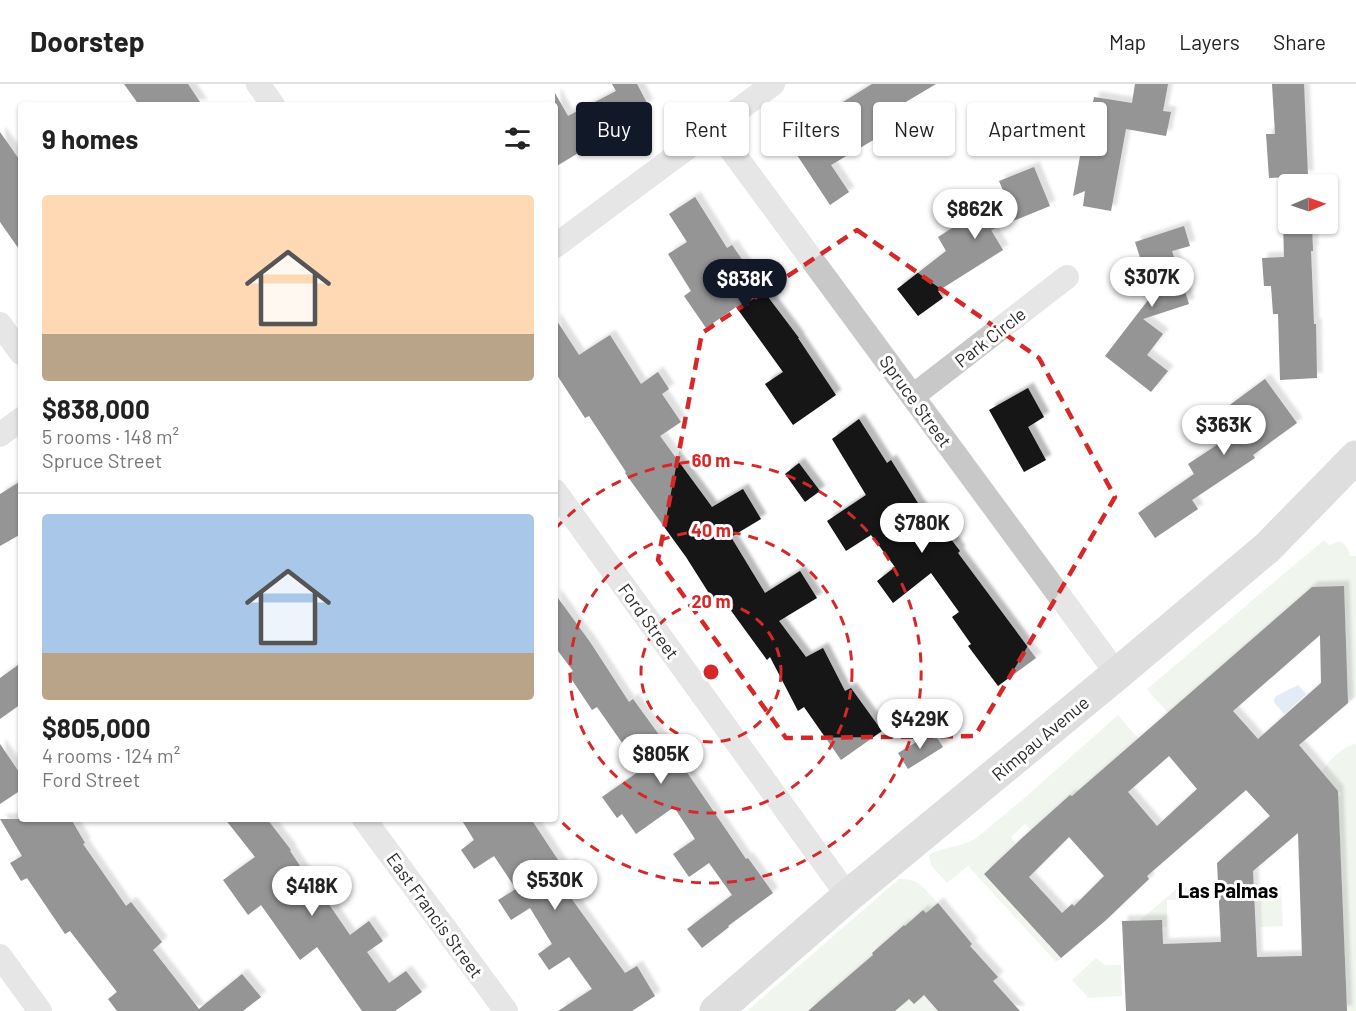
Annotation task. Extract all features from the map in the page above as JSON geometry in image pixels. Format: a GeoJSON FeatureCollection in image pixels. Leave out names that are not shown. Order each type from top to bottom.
{"type":"FeatureCollection","features":[{"type":"Feature","properties":{"kind":"main road","name":"Rimpau Avenue"},"geometry":{"type":"LineString","coordinates":[[716,1011],[848,896],[1267,548],[1356,457]]}},
{"type":"Feature","properties":{"kind":"street"},"geometry":{"type":"LineString","coordinates":[[258,84],[271,102]]}},
{"type":"Feature","properties":{"kind":"street"},"geometry":{"type":"LineString","coordinates":[[749,102],[773,84]]}},
{"type":"Feature","properties":{"kind":"street"},"geometry":{"type":"LineString","coordinates":[[558,244],[677,156]]}},
{"type":"Feature","properties":{"kind":"street","name":"Spruce Street"},"geometry":{"type":"LineString","coordinates":[[736,156],[1117,674]]}},
{"type":"Feature","properties":{"kind":"street","name":"Park Circle"},"geometry":{"type":"LineString","coordinates":[[913,396],[1067,278]]}},
{"type":"Feature","properties":{"kind":"street"},"geometry":{"type":"LineString","coordinates":[[0,324],[18,349]]}},
{"type":"Feature","properties":{"kind":"street"},"geometry":{"type":"LineString","coordinates":[[0,435],[18,421]]}},
{"type":"Feature","properties":{"kind":"street","name":"Ford Street"},"geometry":{"type":"LineString","coordinates":[[558,495],[848,896]]}},
{"type":"Feature","properties":{"kind":"street","name":"East Francis Street"},"geometry":{"type":"LineString","coordinates":[[366,822],[506,1011]]}},
{"type":"Feature","properties":{"kind":"street"},"geometry":{"type":"LineString","coordinates":[[0,956],[40,1011]]}},
{"type":"Feature","properties":{"kind":"highlighted area"},"geometry":{"type":"Polygon","coordinates":[[[857,230],[1039,358],[1115,497],[975,736],[786,738],[658,560],[702,333],[857,230]]]}},
{"type":"Feature","properties":{"kind":"green space"},"geometry":{"type":"Polygon","coordinates":[[[1324,540],[1329,545],[1340,541],[1347,547],[1350,556],[1356,556],[1356,696],[1348,703],[1344,586],[1312,588],[1174,708],[1247,791],[1242,793],[1171,710],[1167,712],[1147,689],[1324,540]]]}},
{"type":"Feature","properties":{"kind":"green space"},"geometry":{"type":"Polygon","coordinates":[[[1118,715],[1138,738],[1031,831],[1025,824],[1011,837],[1016,843],[984,874],[1061,958],[1056,962],[968,866],[947,883],[931,865],[929,855],[975,839],[1118,715]]]}},
{"type":"Feature","properties":{"kind":"green space"},"geometry":{"type":"Polygon","coordinates":[[[1356,744],[1356,1011],[1347,1011],[1338,797],[1341,794],[1321,771],[1341,751],[1356,744]]]}},
{"type":"Feature","properties":{"kind":"green space"},"geometry":{"type":"Polygon","coordinates":[[[899,879],[912,880],[917,883],[938,903],[926,913],[923,910],[911,921],[907,929],[903,925],[872,953],[875,957],[842,982],[813,1011],[811,1008],[808,1011],[747,1011],[899,879]]]}},
{"type":"Feature","properties":{"kind":"green space"},"geometry":{"type":"Polygon","coordinates":[[[1181,885],[1187,888],[1188,898],[1167,900],[1167,927],[1162,927],[1161,920],[1147,920],[1124,934],[1181,885]]]}},
{"type":"Feature","properties":{"kind":"green space"},"geometry":{"type":"Polygon","coordinates":[[[1281,886],[1283,926],[1260,927],[1258,887],[1281,886]]]}},
{"type":"Feature","properties":{"kind":"green space"},"geometry":{"type":"Polygon","coordinates":[[[1096,958],[1105,965],[1121,965],[1122,996],[1088,998],[1072,980],[1096,958]]]}},
{"type":"Feature","properties":{"kind":"green space"},"geometry":{"type":"Polygon","coordinates":[[[927,992],[938,1011],[895,1011],[909,999],[914,1004],[927,992]]]}},
{"type":"Feature","properties":{"kind":"water"},"geometry":{"type":"Polygon","coordinates":[[[1298,685],[1306,694],[1284,714],[1274,699],[1298,685]]]}},
{"type":"Feature","properties":{"kind":"building"},"geometry":{"type":"Polygon","coordinates":[[[124,84],[188,84],[200,102],[137,102],[124,84]]]}},
{"type":"Feature","properties":{"kind":"building"},"geometry":{"type":"Polygon","coordinates":[[[612,84],[637,84],[646,102],[595,102],[616,91],[612,84]]]}},
{"type":"Feature","properties":{"kind":"building"},"geometry":{"type":"Polygon","coordinates":[[[872,84],[936,84],[906,102],[873,102],[873,140],[861,147],[861,102],[843,102],[872,84]]]}},
{"type":"Feature","properties":{"kind":"building"},"geometry":{"type":"Polygon","coordinates":[[[1135,84],[1168,84],[1163,111],[1171,112],[1166,136],[1126,129],[1111,211],[1083,206],[1085,191],[1073,196],[1080,156],[1107,156],[1107,102],[1093,102],[1094,97],[1132,103],[1135,84]]]}},
{"type":"Feature","properties":{"kind":"building"},"geometry":{"type":"Polygon","coordinates":[[[1272,84],[1304,84],[1308,174],[1278,174],[1278,178],[1269,178],[1266,134],[1275,134],[1272,84]]]}},
{"type":"Feature","properties":{"kind":"building"},"geometry":{"type":"Polygon","coordinates":[[[555,93],[568,116],[576,112],[576,154],[558,165],[558,102],[555,102],[555,93]]]}},
{"type":"Feature","properties":{"kind":"building"},"geometry":{"type":"Polygon","coordinates":[[[0,132],[18,158],[18,248],[0,222],[0,132]]]}},
{"type":"Feature","properties":{"kind":"building"},"geometry":{"type":"Polygon","coordinates":[[[798,156],[846,156],[831,165],[849,192],[830,205],[798,156]]]}},
{"type":"Feature","properties":{"kind":"building"},"geometry":{"type":"Polygon","coordinates":[[[1034,167],[1050,206],[991,230],[1003,250],[938,291],[943,298],[918,316],[897,289],[946,251],[938,237],[1005,195],[999,181],[1034,167]]]}},
{"type":"Feature","properties":{"kind":"building"},"geometry":{"type":"Polygon","coordinates":[[[695,197],[727,248],[732,245],[799,338],[836,395],[793,425],[765,384],[783,372],[736,307],[706,328],[684,296],[691,291],[668,254],[687,242],[669,214],[695,197]]]}},
{"type":"Feature","properties":{"kind":"building"},"geometry":{"type":"Polygon","coordinates":[[[1184,226],[1190,246],[1172,251],[1189,304],[1143,319],[1163,334],[1147,355],[1168,371],[1151,392],[1105,356],[1152,295],[1135,242],[1184,226]]]}},
{"type":"Feature","properties":{"kind":"building"},"geometry":{"type":"Polygon","coordinates":[[[1283,234],[1312,234],[1313,251],[1311,251],[1317,378],[1280,380],[1278,314],[1273,314],[1271,286],[1264,286],[1262,258],[1284,257],[1283,234]]]}},
{"type":"Feature","properties":{"kind":"building"},"geometry":{"type":"Polygon","coordinates":[[[558,323],[579,355],[610,335],[641,384],[658,372],[669,389],[662,394],[681,422],[660,436],[712,507],[743,489],[761,519],[731,537],[765,593],[800,571],[817,598],[779,621],[806,657],[823,648],[845,691],[851,688],[882,731],[841,760],[804,707],[798,711],[770,657],[767,660],[724,601],[717,606],[686,557],[625,473],[589,416],[585,418],[558,377],[558,323]]]}},
{"type":"Feature","properties":{"kind":"building"},"geometry":{"type":"Polygon","coordinates":[[[1265,379],[1297,423],[1253,455],[1255,458],[1192,500],[1198,509],[1155,538],[1138,513],[1194,474],[1188,464],[1243,428],[1227,407],[1265,379]]]}},
{"type":"Feature","properties":{"kind":"building"},"geometry":{"type":"Polygon","coordinates":[[[1028,388],[1044,417],[1028,427],[1046,460],[1024,472],[989,410],[1028,388]]]}},
{"type":"Feature","properties":{"kind":"building"},"geometry":{"type":"Polygon","coordinates":[[[859,419],[887,463],[891,460],[928,519],[933,516],[1036,658],[998,686],[968,646],[971,644],[952,617],[959,612],[931,573],[893,603],[877,581],[895,567],[871,535],[846,551],[827,521],[866,495],[832,439],[859,419]]]}},
{"type":"Feature","properties":{"kind":"building"},"geometry":{"type":"Polygon","coordinates":[[[799,463],[820,491],[805,502],[785,474],[799,463]]]}},
{"type":"Feature","properties":{"kind":"building"},"geometry":{"type":"Polygon","coordinates":[[[18,483],[18,536],[0,546],[0,494],[18,483]]]}},
{"type":"Feature","properties":{"kind":"building"},"geometry":{"type":"Polygon","coordinates":[[[1344,586],[1348,703],[1299,745],[1338,791],[1347,1011],[1126,1011],[1122,921],[1162,920],[1163,944],[1221,942],[1217,863],[1270,816],[1246,790],[1147,876],[1149,879],[1105,921],[1061,958],[984,874],[1070,795],[1072,796],[1312,587],[1344,586]],[[1320,635],[1233,711],[1258,739],[1321,683],[1320,635]],[[1169,756],[1128,792],[1157,826],[1197,789],[1169,756]],[[1298,833],[1253,871],[1257,957],[1302,956],[1298,833]],[[1069,837],[1029,877],[1062,913],[1072,904],[1074,906],[1104,876],[1069,837]]]}},
{"type":"Feature","properties":{"kind":"building"},"geometry":{"type":"Polygon","coordinates":[[[558,598],[629,702],[633,699],[671,749],[746,859],[748,858],[773,893],[702,948],[687,929],[732,895],[709,863],[689,877],[673,854],[695,839],[674,807],[636,834],[622,814],[617,818],[602,797],[641,770],[597,707],[592,710],[568,674],[573,671],[558,651],[558,598]]]}},
{"type":"Feature","properties":{"kind":"building"},"geometry":{"type":"Polygon","coordinates":[[[18,665],[18,706],[0,719],[0,678],[18,665]]]}},
{"type":"Feature","properties":{"kind":"building"},"geometry":{"type":"Polygon","coordinates":[[[933,732],[943,747],[908,769],[898,753],[933,732]]]}},
{"type":"Feature","properties":{"kind":"building"},"geometry":{"type":"Polygon","coordinates":[[[0,744],[18,771],[18,792],[0,804],[0,744]]]}},
{"type":"Feature","properties":{"kind":"building"},"geometry":{"type":"Polygon","coordinates":[[[0,819],[18,819],[18,822],[73,822],[85,843],[83,844],[126,906],[131,902],[162,942],[153,950],[199,1009],[242,974],[261,997],[243,1011],[117,1011],[108,999],[117,992],[70,931],[65,934],[27,878],[21,881],[10,863],[22,856],[0,819]]]}},
{"type":"Feature","properties":{"kind":"building"},"geometry":{"type":"Polygon","coordinates":[[[227,822],[269,822],[291,850],[315,888],[334,875],[345,891],[328,903],[350,935],[369,921],[383,941],[367,952],[389,983],[406,971],[422,992],[395,1011],[362,1011],[317,947],[300,960],[261,905],[248,915],[223,880],[255,857],[227,822]]]}},
{"type":"Feature","properties":{"kind":"building"},"geometry":{"type":"Polygon","coordinates":[[[463,822],[533,822],[564,869],[571,864],[586,889],[571,898],[625,973],[637,966],[655,996],[632,1011],[558,1011],[592,989],[569,957],[549,970],[538,954],[552,944],[530,908],[511,920],[498,900],[516,889],[494,856],[474,869],[461,850],[474,840],[463,822]]]}},
{"type":"Feature","properties":{"kind":"building"},"geometry":{"type":"Polygon","coordinates":[[[938,903],[972,944],[970,946],[998,977],[993,981],[1020,1011],[938,1011],[924,995],[914,1004],[909,999],[895,1011],[808,1011],[904,925],[923,910],[926,913],[938,903]]]}},
{"type":"Feature","properties":{"kind":"district","name":"Las Palmas"},"geometry":{"type":"Point","coordinates":[1228,890]}}]}
